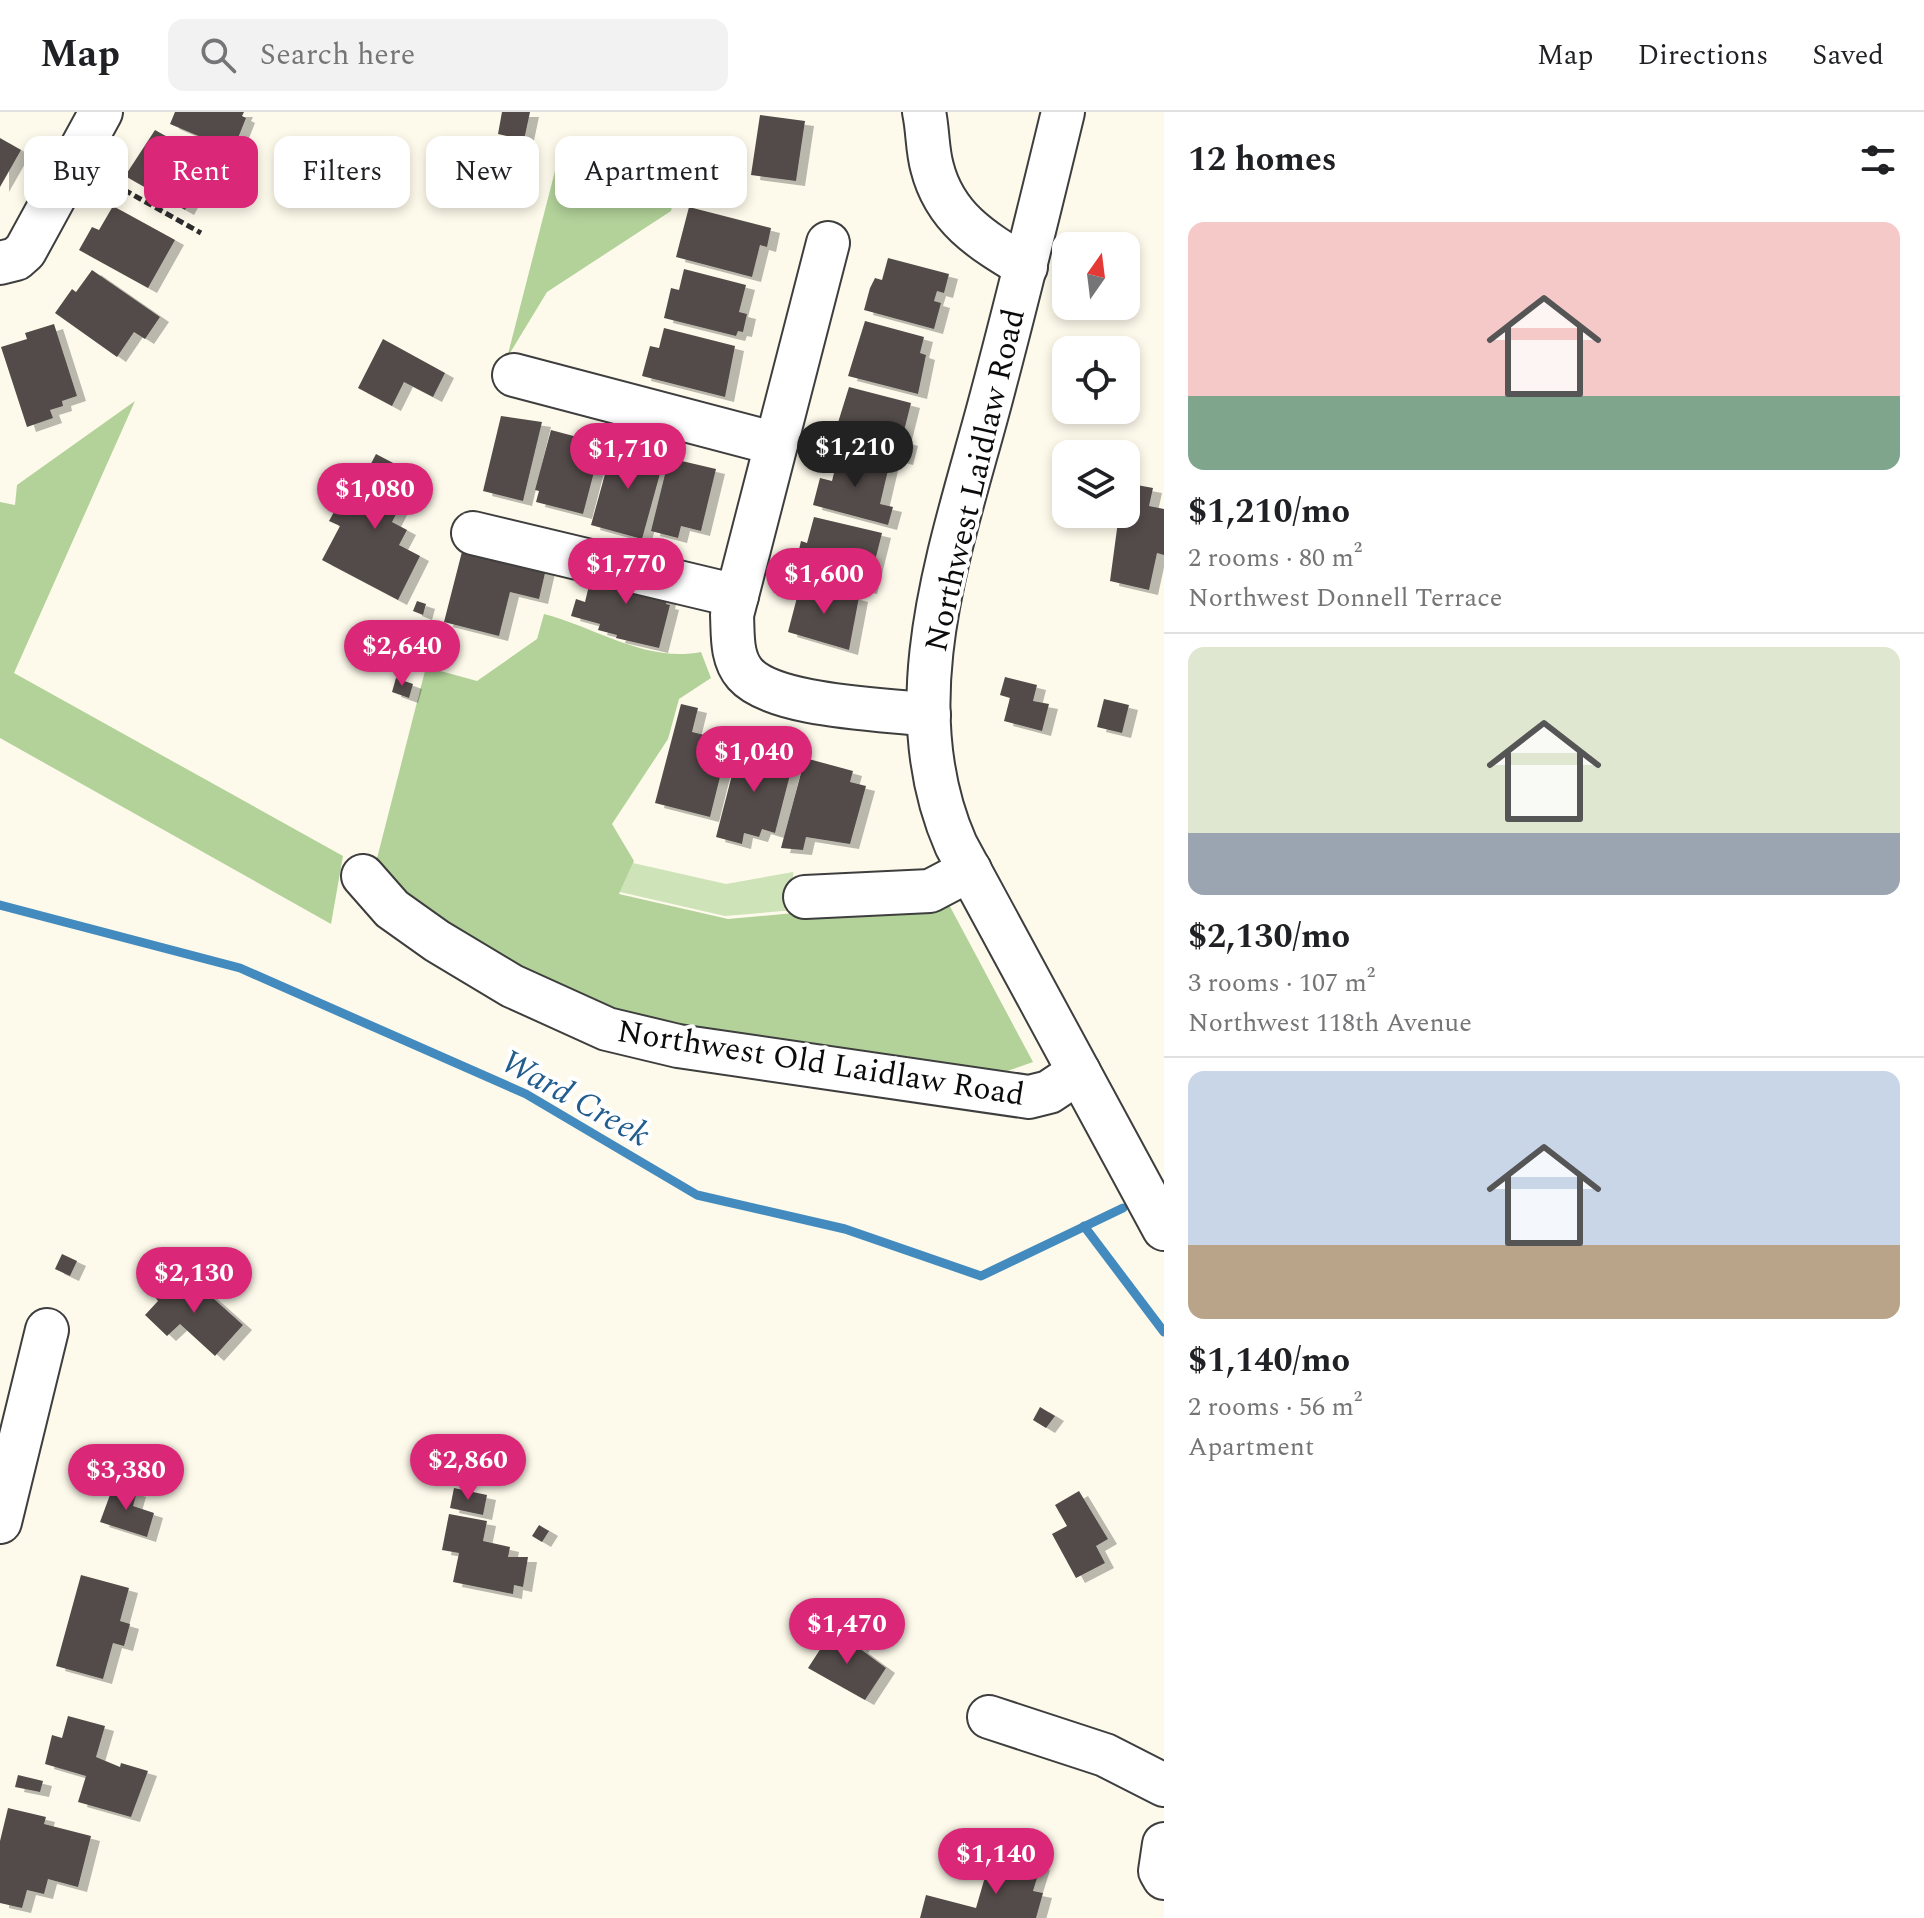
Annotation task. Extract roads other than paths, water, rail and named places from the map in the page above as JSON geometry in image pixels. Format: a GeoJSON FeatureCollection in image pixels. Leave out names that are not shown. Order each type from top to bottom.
{"type":"FeatureCollection","features":[{"type":"Feature","properties":{"kind":"street"},"geometry":{"type":"LineString","coordinates":[[1,263],[16,259],[25,251],[101,112]]}},
{"type":"Feature","properties":{"kind":"street"},"geometry":{"type":"LineString","coordinates":[[924,112],[931,165],[940,192],[955,215],[965,228],[1026,267]]}},
{"type":"Feature","properties":{"kind":"street","name":"Northwest Laidlaw Road"},"geometry":{"type":"LineString","coordinates":[[1063,112],[1026,267],[945,574],[928,682],[930,752],[941,805],[970,870],[1164,1229]]}},
{"type":"Feature","properties":{"kind":"street"},"geometry":{"type":"LineString","coordinates":[[828,243],[732,615],[735,657],[743,672],[755,683],[779,694],[929,715]]}},
{"type":"Feature","properties":{"kind":"street"},"geometry":{"type":"LineString","coordinates":[[514,375],[776,444]]}},
{"type":"Feature","properties":{"kind":"street"},"geometry":{"type":"LineString","coordinates":[[473,533],[737,596]]}},
{"type":"Feature","properties":{"kind":"street"},"geometry":{"type":"LineString","coordinates":[[831,887],[930,891],[970,870]]}},
{"type":"Feature","properties":{"kind":"street","name":"Northwest Old Laidlaw Road"},"geometry":{"type":"LineString","coordinates":[[363,876],[392,909],[512,986],[579,1019],[635,1037],[1029,1097],[1049,1092],[1079,1072]]}},
{"type":"Feature","properties":{"kind":"street"},"geometry":{"type":"LineString","coordinates":[[0,1522],[47,1330]]}},
{"type":"Feature","properties":{"kind":"street"},"geometry":{"type":"LineString","coordinates":[[989,1717],[1105,1755],[1164,1785]]}},
{"type":"Feature","properties":{"kind":"street"},"geometry":{"type":"LineString","coordinates":[[1164,1844],[1160,1871],[1164,1878]]}},
{"type":"Feature","properties":{"kind":"waterway","name":"Ward Creek"},"geometry":{"type":"LineString","coordinates":[[0,905],[240,968],[526,1094],[697,1195],[845,1229],[981,1276],[1123,1208]]}},
{"type":"Feature","properties":{"kind":"waterway"},"geometry":{"type":"LineString","coordinates":[[1084,1226],[1164,1332]]}}]}
